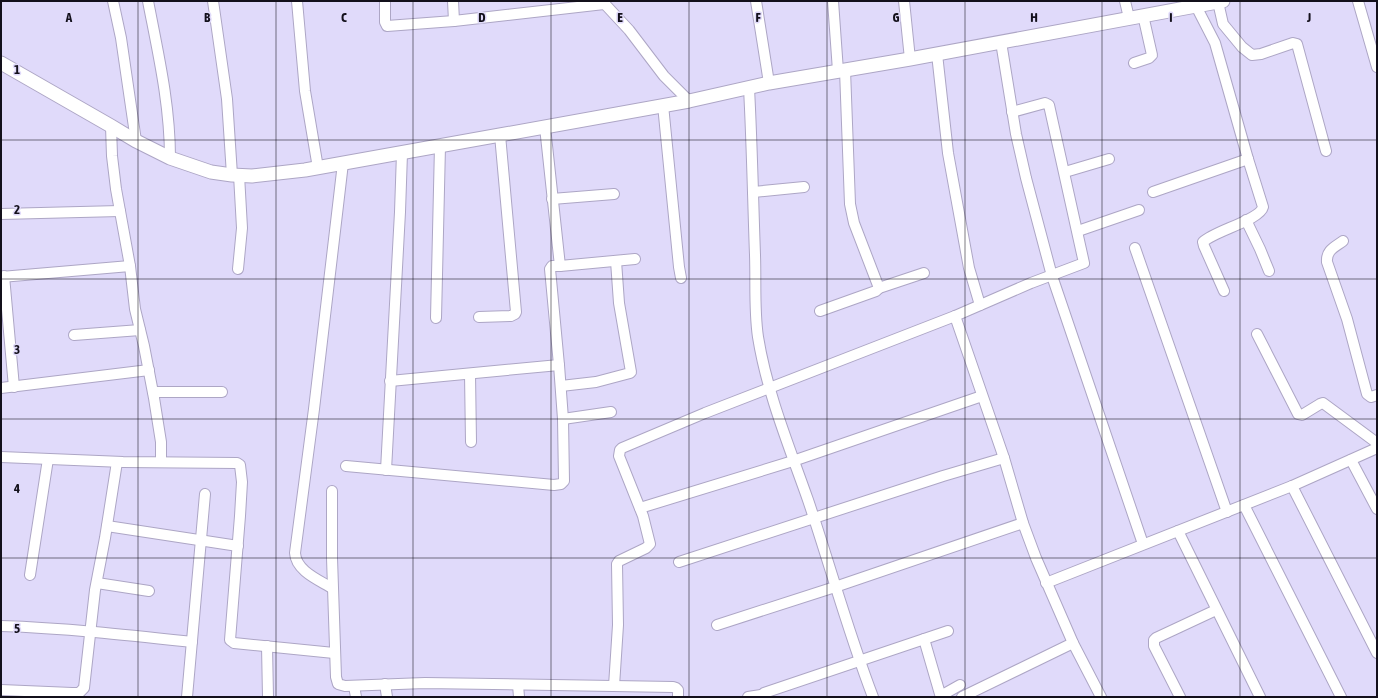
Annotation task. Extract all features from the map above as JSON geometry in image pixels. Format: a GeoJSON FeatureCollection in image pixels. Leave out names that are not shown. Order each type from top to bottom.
{"type":"FeatureCollection","features":[{"type":"Feature","properties":{"kind":"street"},"geometry":{"type":"LineString","coordinates":[[113,1],[136,141]]}},
{"type":"Feature","properties":{"kind":"street"},"geometry":{"type":"LineString","coordinates":[[148,1],[168,107],[170,158]]}},
{"type":"Feature","properties":{"kind":"street"},"geometry":{"type":"LineString","coordinates":[[213,1],[238,180],[242,228],[238,270]]}},
{"type":"Feature","properties":{"kind":"street"},"geometry":{"type":"LineString","coordinates":[[296,1],[305,91],[318,168]]}},
{"type":"Feature","properties":{"kind":"street"},"geometry":{"type":"LineString","coordinates":[[385,1],[385,22],[387,26],[454,21],[603,3],[629,30],[664,76],[689,101]]}},
{"type":"Feature","properties":{"kind":"street"},"geometry":{"type":"LineString","coordinates":[[453,1],[454,21]]}},
{"type":"Feature","properties":{"kind":"street"},"geometry":{"type":"LineString","coordinates":[[756,1],[769,83]]}},
{"type":"Feature","properties":{"kind":"street"},"geometry":{"type":"LineString","coordinates":[[833,1],[843,76],[848,183],[851,209],[854,223],[879,288]]}},
{"type":"Feature","properties":{"kind":"street"},"geometry":{"type":"LineString","coordinates":[[904,1],[910,59]]}},
{"type":"Feature","properties":{"kind":"street"},"geometry":{"type":"LineString","coordinates":[[1124,1],[1129,18]]}},
{"type":"Feature","properties":{"kind":"street"},"geometry":{"type":"LineString","coordinates":[[1358,1],[1377,68]]}},
{"type":"Feature","properties":{"kind":"street"},"geometry":{"type":"LineString","coordinates":[[1,64],[112,132],[136,141],[170,158],[238,180],[252,176],[318,168],[342,169],[440,150],[501,141],[664,112],[689,101],[749,95],[769,83],[843,76],[910,59],[937,62],[1129,18],[1144,22],[1198,7],[1220,5],[1223,24],[1242,47],[1252,55],[1261,54],[1292,43],[1297,44],[1326,151]]}},
{"type":"Feature","properties":{"kind":"street"},"geometry":{"type":"LineString","coordinates":[[1198,7],[1215,43],[1263,207],[1261,211],[1246,220],[1204,240],[1203,242],[1224,291]]}},
{"type":"Feature","properties":{"kind":"street"},"geometry":{"type":"LineString","coordinates":[[1134,63],[1149,58],[1152,55],[1144,22]]}},
{"type":"Feature","properties":{"kind":"street"},"geometry":{"type":"LineString","coordinates":[[1002,47],[1012,112],[1026,178],[1052,276],[1143,544]]}},
{"type":"Feature","properties":{"kind":"street"},"geometry":{"type":"LineString","coordinates":[[937,62],[948,154],[958,213],[969,268],[980,305]]}},
{"type":"Feature","properties":{"kind":"street"},"geometry":{"type":"LineString","coordinates":[[749,95],[756,319],[763,359],[770,388],[793,461],[859,660],[873,697]]}},
{"type":"Feature","properties":{"kind":"street"},"geometry":{"type":"LineString","coordinates":[[614,686],[618,625],[617,564],[619,561],[646,548],[650,544],[640,508],[619,456],[622,448],[705,413],[955,316],[1085,262],[1048,104],[1045,103],[1012,112]]}},
{"type":"Feature","properties":{"kind":"street"},"geometry":{"type":"LineString","coordinates":[[664,112],[681,278]]}},
{"type":"Feature","properties":{"kind":"street"},"geometry":{"type":"LineString","coordinates":[[112,132],[113,162],[120,211],[130,266],[135,309],[153,392],[161,442],[161,462]]}},
{"type":"Feature","properties":{"kind":"street"},"geometry":{"type":"LineString","coordinates":[[546,132],[560,266]]}},
{"type":"Feature","properties":{"kind":"street"},"geometry":{"type":"LineString","coordinates":[[479,317],[511,316],[516,314],[501,141]]}},
{"type":"Feature","properties":{"kind":"street"},"geometry":{"type":"LineString","coordinates":[[436,318],[440,150]]}},
{"type":"Feature","properties":{"kind":"street"},"geometry":{"type":"LineString","coordinates":[[386,470],[402,158]]}},
{"type":"Feature","properties":{"kind":"street"},"geometry":{"type":"LineString","coordinates":[[1065,172],[1109,159]]}},
{"type":"Feature","properties":{"kind":"street"},"geometry":{"type":"LineString","coordinates":[[1153,192],[1248,159]]}},
{"type":"Feature","properties":{"kind":"street"},"geometry":{"type":"LineString","coordinates":[[332,588],[301,567],[295,553],[314,409],[342,169]]}},
{"type":"Feature","properties":{"kind":"street"},"geometry":{"type":"LineString","coordinates":[[753,192],[804,187]]}},
{"type":"Feature","properties":{"kind":"street"},"geometry":{"type":"LineString","coordinates":[[552,199],[614,194]]}},
{"type":"Feature","properties":{"kind":"street"},"geometry":{"type":"LineString","coordinates":[[1078,231],[1139,210]]}},
{"type":"Feature","properties":{"kind":"street"},"geometry":{"type":"LineString","coordinates":[[1,214],[120,211]]}},
{"type":"Feature","properties":{"kind":"street"},"geometry":{"type":"LineString","coordinates":[[1246,220],[1269,271]]}},
{"type":"Feature","properties":{"kind":"street"},"geometry":{"type":"LineString","coordinates":[[1343,241],[1330,250],[1327,254],[1327,262],[1347,319],[1367,394],[1371,397],[1377,395]]}},
{"type":"Feature","properties":{"kind":"street"},"geometry":{"type":"LineString","coordinates":[[1135,248],[1183,390],[1227,512]]}},
{"type":"Feature","properties":{"kind":"street"},"geometry":{"type":"LineString","coordinates":[[346,466],[554,485],[561,484],[564,481],[562,418],[559,365],[550,270],[552,266],[635,259]]}},
{"type":"Feature","properties":{"kind":"street"},"geometry":{"type":"LineString","coordinates":[[560,386],[596,382],[631,372],[619,303],[616,261]]}},
{"type":"Feature","properties":{"kind":"street"},"geometry":{"type":"LineString","coordinates":[[14,387],[3,277],[130,266]]}},
{"type":"Feature","properties":{"kind":"street"},"geometry":{"type":"LineString","coordinates":[[820,311],[876,291],[879,288],[924,273]]}},
{"type":"Feature","properties":{"kind":"street"},"geometry":{"type":"LineString","coordinates":[[955,316],[1004,458],[1023,523],[1046,583],[1073,644],[1101,697]]}},
{"type":"Feature","properties":{"kind":"street"},"geometry":{"type":"LineString","coordinates":[[74,336],[140,330]]}},
{"type":"Feature","properties":{"kind":"street"},"geometry":{"type":"LineString","coordinates":[[1257,334],[1298,414],[1302,415],[1323,403],[1377,443]]}},
{"type":"Feature","properties":{"kind":"street"},"geometry":{"type":"LineString","coordinates":[[390,381],[559,365]]}},
{"type":"Feature","properties":{"kind":"street"},"geometry":{"type":"LineString","coordinates":[[1,388],[149,370]]}},
{"type":"Feature","properties":{"kind":"street"},"geometry":{"type":"LineString","coordinates":[[470,374],[471,442]]}},
{"type":"Feature","properties":{"kind":"street"},"geometry":{"type":"LineString","coordinates":[[153,392],[222,392]]}},
{"type":"Feature","properties":{"kind":"street"},"geometry":{"type":"LineString","coordinates":[[640,508],[793,461],[982,396]]}},
{"type":"Feature","properties":{"kind":"street"},"geometry":{"type":"LineString","coordinates":[[562,418],[611,412]]}},
{"type":"Feature","properties":{"kind":"street"},"geometry":{"type":"LineString","coordinates":[[1046,583],[1292,486],[1377,448]]}},
{"type":"Feature","properties":{"kind":"street"},"geometry":{"type":"LineString","coordinates":[[1,457],[117,462],[237,463],[240,466],[242,482],[230,640],[234,643],[334,652]]}},
{"type":"Feature","properties":{"kind":"street"},"geometry":{"type":"LineString","coordinates":[[679,562],[943,476],[1004,458]]}},
{"type":"Feature","properties":{"kind":"street"},"geometry":{"type":"LineString","coordinates":[[30,575],[48,459]]}},
{"type":"Feature","properties":{"kind":"street"},"geometry":{"type":"LineString","coordinates":[[1351,460],[1377,509]]}},
{"type":"Feature","properties":{"kind":"street"},"geometry":{"type":"LineString","coordinates":[[1,690],[14,694],[72,693],[82,691],[85,684],[90,631],[117,462]]}},
{"type":"Feature","properties":{"kind":"street"},"geometry":{"type":"LineString","coordinates":[[1292,486],[1377,653]]}},
{"type":"Feature","properties":{"kind":"street"},"geometry":{"type":"LineString","coordinates":[[332,491],[332,588],[334,652],[336,681],[341,685],[354,686],[425,683],[676,688],[678,690],[678,697]]}},
{"type":"Feature","properties":{"kind":"street"},"geometry":{"type":"LineString","coordinates":[[187,697],[205,494]]}},
{"type":"Feature","properties":{"kind":"street"},"geometry":{"type":"LineString","coordinates":[[1244,505],[1341,697]]}},
{"type":"Feature","properties":{"kind":"street"},"geometry":{"type":"LineString","coordinates":[[717,625],[835,587],[1023,523]]}},
{"type":"Feature","properties":{"kind":"street"},"geometry":{"type":"LineString","coordinates":[[107,526],[238,546]]}},
{"type":"Feature","properties":{"kind":"street"},"geometry":{"type":"LineString","coordinates":[[1178,531],[1260,697]]}},
{"type":"Feature","properties":{"kind":"street"},"geometry":{"type":"LineString","coordinates":[[97,583],[149,591]]}},
{"type":"Feature","properties":{"kind":"street"},"geometry":{"type":"LineString","coordinates":[[1180,697],[1154,646],[1154,640],[1216,610]]}},
{"type":"Feature","properties":{"kind":"street"},"geometry":{"type":"LineString","coordinates":[[1,626],[90,631],[192,642]]}},
{"type":"Feature","properties":{"kind":"street"},"geometry":{"type":"LineString","coordinates":[[748,697],[761,696],[764,693],[948,631]]}},
{"type":"Feature","properties":{"kind":"street"},"geometry":{"type":"LineString","coordinates":[[924,639],[940,694],[944,694],[960,685]]}},
{"type":"Feature","properties":{"kind":"street"},"geometry":{"type":"LineString","coordinates":[[962,697],[1073,644]]}},
{"type":"Feature","properties":{"kind":"street"},"geometry":{"type":"LineString","coordinates":[[267,646],[268,697]]}},
{"type":"Feature","properties":{"kind":"street"},"geometry":{"type":"LineString","coordinates":[[385,684],[387,697]]}},
{"type":"Feature","properties":{"kind":"street"},"geometry":{"type":"LineString","coordinates":[[518,685],[519,697]]}},
{"type":"Feature","properties":{"kind":"street"},"geometry":{"type":"LineString","coordinates":[[354,686],[356,697]]}}]}
